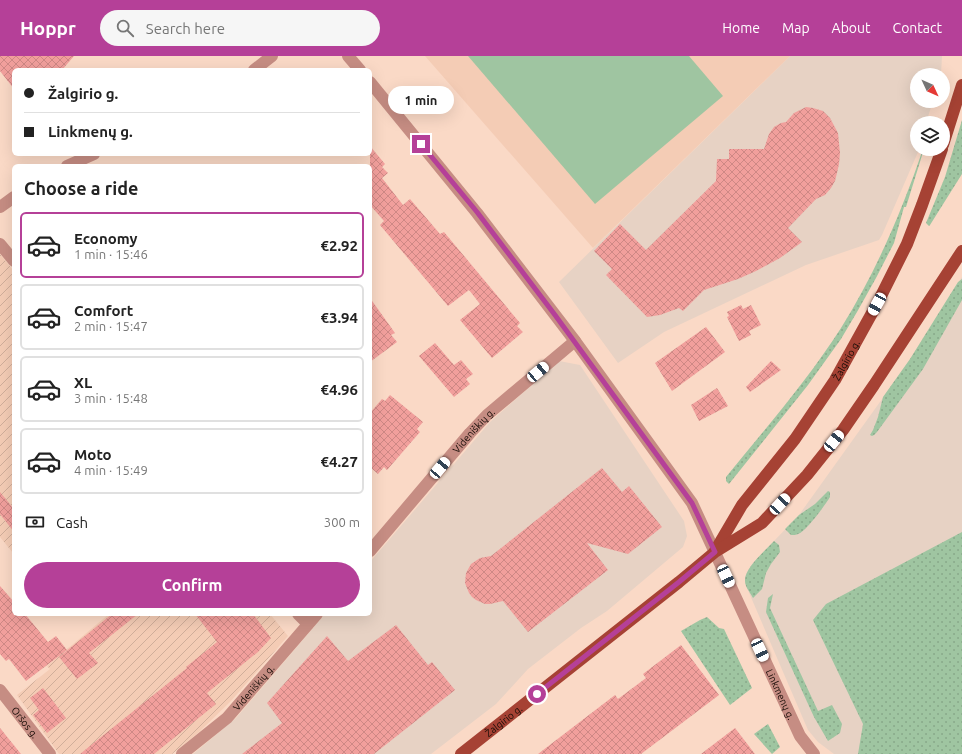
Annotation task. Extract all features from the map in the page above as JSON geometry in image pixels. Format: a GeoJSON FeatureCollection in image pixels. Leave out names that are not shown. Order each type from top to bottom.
{"type":"FeatureCollection","features":[{"type":"Feature","properties":{"kind":"main road"},"geometry":{"type":"LineString","coordinates":[[950,123],[962,85]]}},
{"type":"Feature","properties":{"kind":"main road","name":"Žalgirio g."},"geometry":{"type":"LineString","coordinates":[[715,552],[742,505],[795,440],[839,373],[877,304],[907,244],[940,156]]}},
{"type":"Feature","properties":{"kind":"main road","name":"Žalgirio g."},"geometry":{"type":"LineString","coordinates":[[461,754],[715,552],[762,523],[807,475],[843,430],[962,251]]}},
{"type":"Feature","properties":{"kind":"street"},"geometry":{"type":"LineString","coordinates":[[257,68],[272,56]]}},
{"type":"Feature","properties":{"kind":"street"},"geometry":{"type":"LineString","coordinates":[[348,56],[358,68]]}},
{"type":"Feature","properties":{"kind":"street","name":"Linkmenų g."},"geometry":{"type":"LineString","coordinates":[[372,84],[477,212],[575,341],[692,503],[800,736],[814,754]]}},
{"type":"Feature","properties":{"kind":"street"},"geometry":{"type":"LineString","coordinates":[[72,164],[90,156]]}},
{"type":"Feature","properties":{"kind":"street"},"geometry":{"type":"LineString","coordinates":[[0,207],[12,198]]}},
{"type":"Feature","properties":{"kind":"street"},"geometry":{"type":"LineString","coordinates":[[0,244],[12,259]]}},
{"type":"Feature","properties":{"kind":"street","name":"Videniškių g."},"geometry":{"type":"LineString","coordinates":[[372,550],[486,415],[575,341]]}},
{"type":"Feature","properties":{"kind":"street"},"geometry":{"type":"LineString","coordinates":[[300,616],[308,624]]}},
{"type":"Feature","properties":{"kind":"street","name":"Videniškių g."},"geometry":{"type":"LineString","coordinates":[[182,754],[227,718],[315,616]]}},
{"type":"Feature","properties":{"kind":"street","name":"Oršos g."},"geometry":{"type":"LineString","coordinates":[[0,690],[50,754]]}},
{"type":"Feature","properties":{"kind":"shaded area"},"geometry":{"type":"Polygon","coordinates":[[[425,56],[790,56],[593,248],[425,56]]]}},
{"type":"Feature","properties":{"kind":"shaded area"},"geometry":{"type":"Polygon","coordinates":[[[790,56],[942,56],[941,68],[910,68],[910,108],[931,108],[928,116],[910,116],[910,156],[916,156],[879,240],[806,265],[664,332],[618,363],[559,282],[790,56]]]}},
{"type":"Feature","properties":{"kind":"shaded area"},"geometry":{"type":"Polygon","coordinates":[[[0,254],[12,269],[12,552],[0,537],[0,254]]]}},
{"type":"Feature","properties":{"kind":"shaded area"},"geometry":{"type":"Polygon","coordinates":[[[962,277],[962,754],[834,754],[818,742],[808,730],[747,588],[745,581],[746,574],[752,564],[799,515],[910,360],[962,277]]]}},
{"type":"Feature","properties":{"kind":"shaded area"},"geometry":{"type":"Polygon","coordinates":[[[559,361],[580,365],[684,521],[687,536],[683,547],[607,611],[581,628],[528,669],[496,704],[431,754],[193,754],[236,718],[323,616],[372,616],[372,560],[490,422],[559,361]]]}},
{"type":"Feature","properties":{"kind":"shaded area"},"geometry":{"type":"Polygon","coordinates":[[[107,616],[272,616],[288,636],[230,702],[199,732],[172,754],[59,754],[17,695],[50,669],[47,666],[107,616]]]}},
{"type":"Feature","properties":{"kind":"green space"},"geometry":{"type":"Polygon","coordinates":[[[468,56],[689,56],[723,96],[595,204],[468,56]]]}},
{"type":"Feature","properties":{"kind":"green space"},"geometry":{"type":"Polygon","coordinates":[[[962,120],[962,174],[929,226],[926,223],[945,177],[962,120]]]}},
{"type":"Feature","properties":{"kind":"green space"},"geometry":{"type":"Polygon","coordinates":[[[920,156],[922,156],[906,207],[904,207],[894,243],[857,312],[841,339],[808,385],[729,484],[726,481],[726,477],[786,404],[814,367],[854,307],[877,263],[906,195],[920,156]]]}},
{"type":"Feature","properties":{"kind":"green space"},"geometry":{"type":"Polygon","coordinates":[[[962,279],[962,300],[923,369],[877,432],[872,436],[870,435],[878,417],[883,397],[910,359],[958,282],[962,279]]]}},
{"type":"Feature","properties":{"kind":"green space"},"geometry":{"type":"Polygon","coordinates":[[[828,491],[830,492],[830,497],[810,524],[797,535],[791,535],[785,529],[799,515],[815,504],[828,491]]]}},
{"type":"Feature","properties":{"kind":"green space"},"geometry":{"type":"Polygon","coordinates":[[[962,532],[962,754],[858,754],[863,724],[813,620],[826,604],[962,532]]]}},
{"type":"Feature","properties":{"kind":"green space"},"geometry":{"type":"Polygon","coordinates":[[[774,541],[779,545],[780,552],[766,573],[762,589],[753,598],[746,585],[746,576],[752,565],[774,541]]]}},
{"type":"Feature","properties":{"kind":"green space"},"geometry":{"type":"Polygon","coordinates":[[[773,594],[770,608],[818,711],[832,705],[842,724],[840,733],[828,741],[814,717],[766,612],[768,598],[773,594]]]}},
{"type":"Feature","properties":{"kind":"green space"},"geometry":{"type":"Polygon","coordinates":[[[707,617],[719,628],[724,629],[752,688],[730,705],[681,631],[707,617]]]}},
{"type":"Feature","properties":{"kind":"green space"},"geometry":{"type":"Polygon","coordinates":[[[768,724],[780,747],[772,754],[754,734],[768,724]]]}},
{"type":"Feature","properties":{"kind":"building"},"geometry":{"type":"Polygon","coordinates":[[[0,56],[74,56],[64,68],[12,68],[12,86],[0,71],[0,56]]]}},
{"type":"Feature","properties":{"kind":"building"},"geometry":{"type":"Polygon","coordinates":[[[806,107],[823,111],[830,118],[838,133],[840,153],[835,181],[831,188],[825,195],[816,199],[788,228],[802,242],[780,258],[756,271],[738,279],[704,290],[683,311],[679,308],[660,315],[647,317],[606,275],[612,269],[594,251],[620,224],[646,250],[716,181],[717,159],[729,159],[729,149],[764,149],[769,134],[774,127],[786,122],[794,113],[806,107]]]}},
{"type":"Feature","properties":{"kind":"building"},"geometry":{"type":"Polygon","coordinates":[[[372,148],[385,164],[382,167],[388,173],[382,178],[403,205],[410,199],[440,234],[444,232],[520,323],[517,326],[523,332],[492,358],[460,320],[480,304],[469,290],[448,306],[380,225],[384,221],[372,207],[372,164],[370,164],[372,148]]]}},
{"type":"Feature","properties":{"kind":"building"},"geometry":{"type":"Polygon","coordinates":[[[372,301],[395,333],[391,335],[397,342],[372,361],[372,301]]]}},
{"type":"Feature","properties":{"kind":"building"},"geometry":{"type":"Polygon","coordinates":[[[741,305],[743,309],[751,305],[761,325],[749,331],[751,335],[739,341],[727,317],[729,316],[727,312],[741,305]]]}},
{"type":"Feature","properties":{"kind":"building"},"geometry":{"type":"Polygon","coordinates":[[[706,327],[725,352],[672,391],[655,363],[706,327]]]}},
{"type":"Feature","properties":{"kind":"building"},"geometry":{"type":"Polygon","coordinates":[[[435,343],[454,365],[461,360],[473,374],[466,379],[470,384],[454,397],[419,356],[435,343]]]}},
{"type":"Feature","properties":{"kind":"building"},"geometry":{"type":"Polygon","coordinates":[[[771,361],[781,370],[750,392],[746,387],[771,361]]]}},
{"type":"Feature","properties":{"kind":"building"},"geometry":{"type":"Polygon","coordinates":[[[717,388],[728,406],[699,421],[691,405],[717,388]]]}},
{"type":"Feature","properties":{"kind":"building"},"geometry":{"type":"Polygon","coordinates":[[[390,395],[423,422],[417,429],[420,432],[387,470],[384,467],[378,474],[372,469],[372,411],[382,399],[385,401],[390,395]]]}},
{"type":"Feature","properties":{"kind":"building"},"geometry":{"type":"Polygon","coordinates":[[[602,468],[622,492],[629,486],[662,527],[628,554],[587,543],[608,570],[528,632],[503,601],[485,604],[472,597],[465,583],[466,573],[471,564],[480,558],[491,556],[602,468]]]}},
{"type":"Feature","properties":{"kind":"building"},"geometry":{"type":"Polygon","coordinates":[[[0,492],[12,507],[12,529],[0,514],[0,492]]]}},
{"type":"Feature","properties":{"kind":"building"},"geometry":{"type":"Polygon","coordinates":[[[0,586],[12,600],[12,616],[27,616],[48,642],[56,636],[67,650],[26,681],[9,659],[6,661],[0,654],[0,586]]]}},
{"type":"Feature","properties":{"kind":"building"},"geometry":{"type":"Polygon","coordinates":[[[110,616],[135,616],[89,653],[98,663],[77,679],[59,657],[110,616]]]}},
{"type":"Feature","properties":{"kind":"building"},"geometry":{"type":"Polygon","coordinates":[[[197,616],[254,616],[271,638],[258,652],[207,693],[216,704],[154,754],[80,754],[187,668],[186,667],[217,642],[197,616]]]}},
{"type":"Feature","properties":{"kind":"building"},"geometry":{"type":"Polygon","coordinates":[[[396,625],[428,665],[432,662],[455,690],[374,754],[242,754],[282,723],[267,703],[327,636],[348,661],[396,625]]]}},
{"type":"Feature","properties":{"kind":"building"},"geometry":{"type":"Polygon","coordinates":[[[681,645],[719,695],[641,754],[538,754],[615,695],[618,699],[646,678],[643,674],[681,645]]]}},
{"type":"Feature","properties":{"kind":"building"},"geometry":{"type":"Polygon","coordinates":[[[43,688],[66,718],[47,733],[33,715],[39,710],[30,698],[43,688]]]}},
{"type":"Feature","properties":{"kind":"building"},"geometry":{"type":"Polygon","coordinates":[[[0,728],[21,754],[0,754],[0,728]]]}},
{"type":"Feature","properties":{"kind":"building"},"geometry":{"type":"Polygon","coordinates":[[[735,728],[755,754],[701,754],[735,728]]]}},
{"type":"Feature","properties":{"kind":"route"},"geometry":{"type":"LineString","coordinates":[[421,144],[477,212],[575,341],[692,503],[715,552],[537,694]]}}]}
